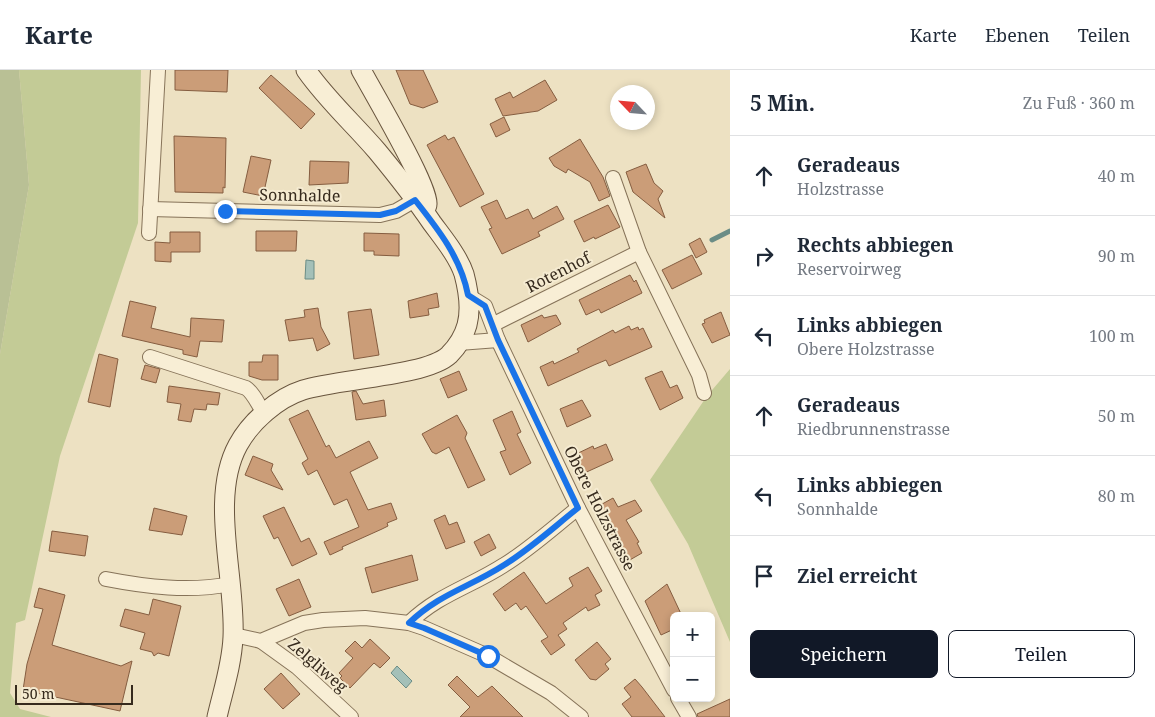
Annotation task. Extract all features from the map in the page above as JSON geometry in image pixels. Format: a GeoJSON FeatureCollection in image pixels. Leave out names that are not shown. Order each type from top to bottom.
{"type":"FeatureCollection","features":[{"type":"Feature","properties":{"kind":"street"},"geometry":{"type":"LineString","coordinates":[[149,233],[158,70]]}},
{"type":"Feature","properties":{"kind":"street"},"geometry":{"type":"LineString","coordinates":[[217,717],[232,658],[234,635],[225,514],[226,488],[238,445],[249,429],[264,413],[301,390],[414,370],[437,363],[448,356],[459,343],[467,325],[468,295],[464,273],[446,241],[376,150],[322,94],[306,70]]}},
{"type":"Feature","properties":{"kind":"street"},"geometry":{"type":"LineString","coordinates":[[361,70],[401,142],[426,193],[428,204],[420,206]]}},
{"type":"Feature","properties":{"kind":"street"},"geometry":{"type":"LineString","coordinates":[[613,178],[639,252],[699,376],[704,393]]}},
{"type":"Feature","properties":{"kind":"street","name":"Sonnhalde"},"geometry":{"type":"LineString","coordinates":[[150,209],[380,215],[420,206]]}},
{"type":"Feature","properties":{"kind":"street","name":"Rotenhof"},"geometry":{"type":"LineString","coordinates":[[494,324],[639,252]]}},
{"type":"Feature","properties":{"kind":"street","name":"Obere Holzstrasse"},"geometry":{"type":"LineString","coordinates":[[468,295],[485,306],[494,324],[498,340],[578,508],[670,682]]}},
{"type":"Feature","properties":{"kind":"street"},"geometry":{"type":"LineString","coordinates":[[459,343],[498,340]]}},
{"type":"Feature","properties":{"kind":"street"},"geometry":{"type":"LineString","coordinates":[[150,357],[239,384],[251,391],[255,402],[264,413]]}},
{"type":"Feature","properties":{"kind":"street"},"geometry":{"type":"LineString","coordinates":[[409,623],[426,607],[506,564],[578,508]]}},
{"type":"Feature","properties":{"kind":"street"},"geometry":{"type":"LineString","coordinates":[[106,579],[137,585],[183,588],[209,588],[231,584]]}},
{"type":"Feature","properties":{"kind":"street"},"geometry":{"type":"LineString","coordinates":[[234,635],[261,641],[304,623],[323,620],[366,618],[409,623],[488,656],[551,693],[581,717]]}},
{"type":"Feature","properties":{"kind":"street","name":"Zelgliweg"},"geometry":{"type":"LineString","coordinates":[[261,641],[298,667],[351,717]]}},
{"type":"Feature","properties":{"kind":"street"},"geometry":{"type":"LineString","coordinates":[[680,702],[689,717]]}},
{"type":"Feature","properties":{"kind":"green space"},"geometry":{"type":"Polygon","coordinates":[[[0,70],[19,70],[29,185],[0,354],[0,70]]]}},
{"type":"Feature","properties":{"kind":"green space"},"geometry":{"type":"Polygon","coordinates":[[[19,70],[141,70],[138,223],[60,456],[25,620],[16,623],[10,693],[20,709],[51,717],[0,717],[0,354],[29,185],[19,70]]]}},
{"type":"Feature","properties":{"kind":"green space"},"geometry":{"type":"Polygon","coordinates":[[[730,369],[730,642],[688,544],[650,480],[707,396],[730,369]]]}},
{"type":"Feature","properties":{"kind":"water"},"geometry":{"type":"Polygon","coordinates":[[[306,260],[314,261],[314,279],[305,279],[306,260]]]}},
{"type":"Feature","properties":{"kind":"water"},"geometry":{"type":"Polygon","coordinates":[[[397,666],[412,681],[406,688],[391,673],[397,666]]]}},
{"type":"Feature","properties":{"kind":"building"},"geometry":{"type":"Polygon","coordinates":[[[175,70],[228,70],[227,92],[175,90],[175,70]]]}},
{"type":"Feature","properties":{"kind":"building"},"geometry":{"type":"Polygon","coordinates":[[[396,70],[423,70],[438,102],[423,108],[410,104],[396,70]]]}},
{"type":"Feature","properties":{"kind":"building"},"geometry":{"type":"Polygon","coordinates":[[[271,75],[315,114],[301,129],[259,88],[271,75]]]}},
{"type":"Feature","properties":{"kind":"building"},"geometry":{"type":"Polygon","coordinates":[[[545,80],[557,100],[538,111],[503,116],[495,99],[510,92],[513,98],[545,80]]]}},
{"type":"Feature","properties":{"kind":"building"},"geometry":{"type":"Polygon","coordinates":[[[504,117],[510,130],[496,137],[490,124],[504,117]]]}},
{"type":"Feature","properties":{"kind":"building"},"geometry":{"type":"Polygon","coordinates":[[[445,135],[448,140],[454,137],[484,194],[460,207],[427,145],[445,135]]]}},
{"type":"Feature","properties":{"kind":"building"},"geometry":{"type":"Polygon","coordinates":[[[174,136],[226,138],[225,188],[223,187],[223,193],[175,192],[174,136]]]}},
{"type":"Feature","properties":{"kind":"building"},"geometry":{"type":"Polygon","coordinates":[[[580,139],[603,177],[610,196],[599,201],[590,182],[568,169],[566,173],[554,166],[549,158],[580,139]]]}},
{"type":"Feature","properties":{"kind":"building"},"geometry":{"type":"Polygon","coordinates":[[[251,156],[271,160],[263,196],[243,192],[251,156]]]}},
{"type":"Feature","properties":{"kind":"building"},"geometry":{"type":"Polygon","coordinates":[[[310,161],[349,162],[348,183],[309,185],[310,161]]]}},
{"type":"Feature","properties":{"kind":"building"},"geometry":{"type":"Polygon","coordinates":[[[646,164],[654,183],[663,191],[658,199],[665,218],[633,192],[626,172],[646,164]]]}},
{"type":"Feature","properties":{"kind":"building"},"geometry":{"type":"Polygon","coordinates":[[[497,200],[506,219],[528,209],[533,219],[557,206],[564,219],[538,232],[540,236],[502,254],[489,229],[492,228],[481,207],[497,200]]]}},
{"type":"Feature","properties":{"kind":"building"},"geometry":{"type":"Polygon","coordinates":[[[608,205],[620,227],[584,242],[574,221],[608,205]]]}},
{"type":"Feature","properties":{"kind":"building"},"geometry":{"type":"Polygon","coordinates":[[[256,231],[297,231],[296,251],[256,251],[256,231]]]}},
{"type":"Feature","properties":{"kind":"building"},"geometry":{"type":"Polygon","coordinates":[[[170,232],[200,232],[200,252],[171,252],[171,262],[155,261],[155,242],[170,243],[170,232]]]}},
{"type":"Feature","properties":{"kind":"building"},"geometry":{"type":"Polygon","coordinates":[[[364,233],[399,234],[399,256],[374,255],[374,251],[364,251],[364,233]]]}},
{"type":"Feature","properties":{"kind":"building"},"geometry":{"type":"Polygon","coordinates":[[[700,238],[707,252],[696,258],[689,244],[700,238]]]}},
{"type":"Feature","properties":{"kind":"building"},"geometry":{"type":"Polygon","coordinates":[[[692,255],[702,274],[672,289],[662,270],[692,255]]]}},
{"type":"Feature","properties":{"kind":"building"},"geometry":{"type":"Polygon","coordinates":[[[630,275],[634,282],[636,280],[642,293],[601,313],[599,309],[586,315],[579,300],[630,275]]]}},
{"type":"Feature","properties":{"kind":"building"},"geometry":{"type":"Polygon","coordinates":[[[437,293],[439,307],[428,309],[429,315],[410,318],[408,301],[437,293]]]}},
{"type":"Feature","properties":{"kind":"building"},"geometry":{"type":"Polygon","coordinates":[[[130,301],[156,307],[151,328],[190,337],[191,318],[224,320],[222,342],[200,341],[197,357],[183,354],[183,350],[122,336],[130,301]]]}},
{"type":"Feature","properties":{"kind":"building"},"geometry":{"type":"Polygon","coordinates":[[[318,308],[321,327],[330,344],[317,351],[313,338],[289,341],[285,320],[305,317],[304,310],[318,308]]]}},
{"type":"Feature","properties":{"kind":"building"},"geometry":{"type":"Polygon","coordinates":[[[371,309],[379,355],[354,359],[348,312],[371,309]]]}},
{"type":"Feature","properties":{"kind":"building"},"geometry":{"type":"Polygon","coordinates":[[[721,312],[730,335],[712,343],[702,324],[705,323],[704,320],[721,312]]]}},
{"type":"Feature","properties":{"kind":"building"},"geometry":{"type":"Polygon","coordinates":[[[542,315],[544,318],[556,315],[561,324],[528,342],[521,325],[542,315]]]}},
{"type":"Feature","properties":{"kind":"building"},"geometry":{"type":"Polygon","coordinates":[[[629,326],[631,330],[638,327],[639,330],[643,328],[652,347],[609,366],[606,360],[548,386],[540,367],[553,361],[554,364],[579,352],[577,349],[613,330],[615,333],[629,326]]]}},
{"type":"Feature","properties":{"kind":"building"},"geometry":{"type":"Polygon","coordinates":[[[99,354],[118,359],[110,407],[88,402],[99,354]]]}},
{"type":"Feature","properties":{"kind":"building"},"geometry":{"type":"Polygon","coordinates":[[[263,355],[278,355],[278,380],[262,380],[249,376],[249,362],[262,362],[263,355]]]}},
{"type":"Feature","properties":{"kind":"building"},"geometry":{"type":"Polygon","coordinates":[[[145,365],[160,369],[156,383],[141,379],[145,365]]]}},
{"type":"Feature","properties":{"kind":"building"},"geometry":{"type":"Polygon","coordinates":[[[459,371],[467,390],[448,398],[440,379],[459,371]]]}},
{"type":"Feature","properties":{"kind":"building"},"geometry":{"type":"Polygon","coordinates":[[[662,371],[670,388],[677,385],[683,398],[660,410],[645,378],[662,371]]]}},
{"type":"Feature","properties":{"kind":"building"},"geometry":{"type":"Polygon","coordinates":[[[169,386],[220,393],[218,405],[207,404],[206,410],[194,409],[191,422],[178,420],[181,404],[167,402],[169,386]]]}},
{"type":"Feature","properties":{"kind":"building"},"geometry":{"type":"Polygon","coordinates":[[[356,391],[363,404],[384,400],[386,416],[356,420],[352,392],[356,391]]]}},
{"type":"Feature","properties":{"kind":"building"},"geometry":{"type":"Polygon","coordinates":[[[582,400],[591,416],[567,427],[560,409],[582,400]]]}},
{"type":"Feature","properties":{"kind":"building"},"geometry":{"type":"Polygon","coordinates":[[[308,410],[326,447],[329,445],[336,458],[369,441],[378,458],[350,472],[368,510],[391,503],[397,519],[387,523],[388,526],[342,547],[343,549],[330,555],[324,542],[359,527],[347,499],[334,505],[317,470],[308,475],[302,463],[308,459],[289,419],[308,410]]]}},
{"type":"Feature","properties":{"kind":"building"},"geometry":{"type":"Polygon","coordinates":[[[512,411],[521,432],[517,434],[531,463],[510,475],[500,452],[506,450],[493,420],[512,411]]]}},
{"type":"Feature","properties":{"kind":"building"},"geometry":{"type":"Polygon","coordinates":[[[457,415],[467,433],[465,438],[485,480],[468,488],[449,447],[436,454],[432,452],[422,434],[457,415]]]}},
{"type":"Feature","properties":{"kind":"building"},"geometry":{"type":"Polygon","coordinates":[[[606,444],[613,460],[580,475],[572,456],[593,446],[594,449],[606,444]]]}},
{"type":"Feature","properties":{"kind":"building"},"geometry":{"type":"Polygon","coordinates":[[[253,456],[273,464],[271,470],[283,490],[245,475],[253,456]]]}},
{"type":"Feature","properties":{"kind":"building"},"geometry":{"type":"Polygon","coordinates":[[[613,498],[618,507],[635,500],[642,511],[626,520],[639,542],[637,543],[642,553],[628,561],[595,508],[613,498]]]}},
{"type":"Feature","properties":{"kind":"building"},"geometry":{"type":"Polygon","coordinates":[[[284,507],[301,542],[309,538],[317,554],[292,566],[278,537],[274,539],[263,516],[284,507]]]}},
{"type":"Feature","properties":{"kind":"building"},"geometry":{"type":"Polygon","coordinates":[[[154,508],[187,516],[182,535],[149,530],[154,508]]]}},
{"type":"Feature","properties":{"kind":"building"},"geometry":{"type":"Polygon","coordinates":[[[445,515],[449,525],[457,522],[465,542],[446,549],[434,520],[445,515]]]}},
{"type":"Feature","properties":{"kind":"building"},"geometry":{"type":"Polygon","coordinates":[[[52,531],[88,536],[85,556],[49,551],[52,531]]]}},
{"type":"Feature","properties":{"kind":"building"},"geometry":{"type":"Polygon","coordinates":[[[489,534],[496,548],[481,556],[474,542],[489,534]]]}},
{"type":"Feature","properties":{"kind":"building"},"geometry":{"type":"Polygon","coordinates":[[[412,555],[418,580],[372,593],[365,568],[412,555]]]}},
{"type":"Feature","properties":{"kind":"building"},"geometry":{"type":"Polygon","coordinates":[[[588,567],[602,591],[595,595],[600,605],[588,611],[586,607],[563,623],[567,629],[558,635],[565,645],[551,655],[541,641],[548,637],[526,606],[521,610],[516,603],[505,611],[493,594],[524,572],[546,604],[573,586],[569,578],[588,567]]]}},
{"type":"Feature","properties":{"kind":"building"},"geometry":{"type":"Polygon","coordinates":[[[299,579],[311,607],[289,616],[276,589],[299,579]]]}},
{"type":"Feature","properties":{"kind":"building"},"geometry":{"type":"Polygon","coordinates":[[[667,584],[680,612],[670,612],[670,631],[661,635],[645,601],[667,584]]]}},
{"type":"Feature","properties":{"kind":"building"},"geometry":{"type":"Polygon","coordinates":[[[39,588],[65,595],[52,645],[121,666],[132,661],[120,711],[23,690],[27,664],[43,609],[34,607],[39,588]]]}},
{"type":"Feature","properties":{"kind":"building"},"geometry":{"type":"Polygon","coordinates":[[[153,599],[181,606],[169,656],[158,653],[154,656],[152,652],[140,649],[145,633],[120,626],[125,609],[149,615],[153,599]]]}},
{"type":"Feature","properties":{"kind":"building"},"geometry":{"type":"Polygon","coordinates":[[[370,639],[390,658],[380,668],[374,663],[350,688],[340,678],[342,676],[339,673],[353,658],[345,651],[355,641],[362,648],[370,639]]]}},
{"type":"Feature","properties":{"kind":"building"},"geometry":{"type":"Polygon","coordinates":[[[597,642],[611,659],[605,664],[609,669],[596,680],[590,679],[575,660],[597,642]]]}},
{"type":"Feature","properties":{"kind":"building"},"geometry":{"type":"Polygon","coordinates":[[[281,673],[300,694],[283,709],[264,689],[281,673]]]}},
{"type":"Feature","properties":{"kind":"building"},"geometry":{"type":"Polygon","coordinates":[[[457,676],[478,697],[492,686],[523,717],[460,717],[470,707],[448,685],[457,676]]]}},
{"type":"Feature","properties":{"kind":"building"},"geometry":{"type":"Polygon","coordinates":[[[635,679],[665,717],[632,717],[622,704],[631,697],[624,688],[635,679]]]}},
{"type":"Feature","properties":{"kind":"building"},"geometry":{"type":"Polygon","coordinates":[[[730,699],[730,717],[698,717],[697,714],[730,699]]]}},
{"type":"Feature","properties":{"kind":"waterway"},"geometry":{"type":"LineString","coordinates":[[712,240],[730,231]]}},
{"type":"Feature","properties":{"kind":"route"},"geometry":{"type":"LineString","coordinates":[[225,211],[380,215],[396,211],[415,200],[446,241],[464,273],[468,295],[485,306],[494,324],[498,340],[578,508],[506,564],[426,607],[409,623],[488,656]]}}]}
